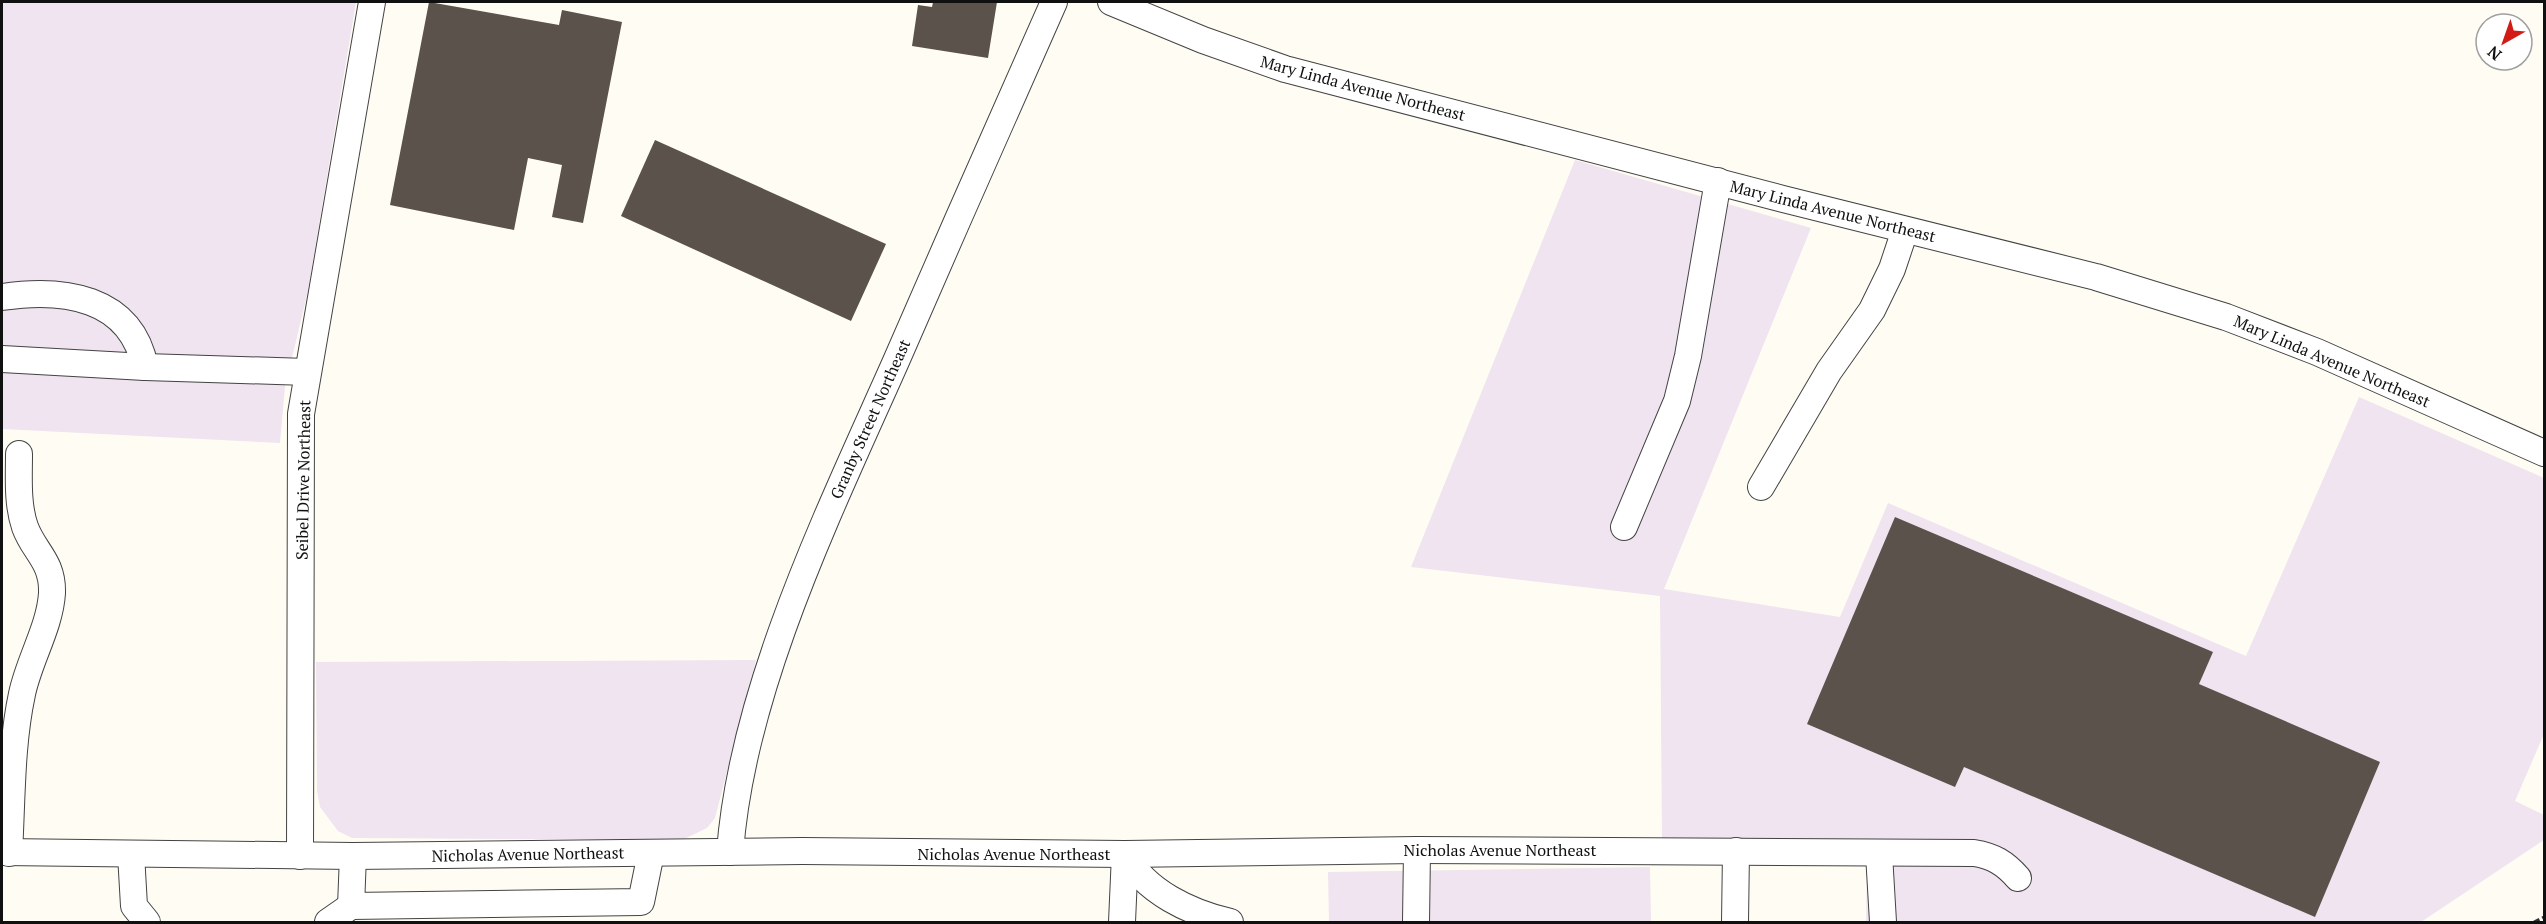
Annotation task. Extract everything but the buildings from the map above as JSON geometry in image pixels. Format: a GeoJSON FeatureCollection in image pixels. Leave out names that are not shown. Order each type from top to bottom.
{"type":"FeatureCollection","features":[{"type":"Feature","properties":{"kind":"street","name":"Seibel Drive Northeast"},"geometry":{"type":"LineString","coordinates":[[300,855],[301,414],[372,2]]}},
{"type":"Feature","properties":{"kind":"street","name":"Granby Street Northeast"},"geometry":{"type":"LineString","coordinates":[[730,852],[732,822],[759,706],[815,543],[1054,2]]}},
{"type":"Feature","properties":{"kind":"street","name":"Mary Linda Avenue Northeast"},"geometry":{"type":"LineString","coordinates":[[1111,2],[1203,40],[1285,69],[1905,230],[2096,277],[2226,317],[2317,352],[2544,453]]}},
{"type":"Feature","properties":{"kind":"street"},"geometry":{"type":"LineString","coordinates":[[1624,527],[1677,401],[1688,356],[1718,182]]}},
{"type":"Feature","properties":{"kind":"street"},"geometry":{"type":"LineString","coordinates":[[1761,487],[1829,371],[1872,310],[1892,269],[1905,230]]}},
{"type":"Feature","properties":{"kind":"street"},"geometry":{"type":"LineString","coordinates":[[2,297],[47,294],[72,297],[110,310],[124,322],[135,337],[145,367]]}},
{"type":"Feature","properties":{"kind":"street"},"geometry":{"type":"LineString","coordinates":[[2,359],[145,367],[307,372]]}},
{"type":"Feature","properties":{"kind":"street"},"geometry":{"type":"LineString","coordinates":[[5,853],[17,719],[22,690],[49,609],[52,592],[44,557],[32,543],[24,526],[20,508],[19,454]]}},
{"type":"Feature","properties":{"kind":"street"},"geometry":{"type":"LineString","coordinates":[[1416,922],[1417,850]]}},
{"type":"Feature","properties":{"kind":"street","name":"Nicholas Avenue Northeast"},"geometry":{"type":"LineString","coordinates":[[5,853],[352,856],[730,852],[1125,854],[1417,850],[1736,851],[1989,856],[2007,865],[2018,878]]}},
{"type":"Feature","properties":{"kind":"street"},"geometry":{"type":"LineString","coordinates":[[1735,922],[1736,851]]}},
{"type":"Feature","properties":{"kind":"street"},"geometry":{"type":"LineString","coordinates":[[328,922],[351,906],[413,914],[640,912],[651,853]]}},
{"type":"Feature","properties":{"kind":"street"},"geometry":{"type":"LineString","coordinates":[[131,854],[134,906],[147,922]]}},
{"type":"Feature","properties":{"kind":"street"},"geometry":{"type":"LineString","coordinates":[[1122,922],[1125,854]]}},
{"type":"Feature","properties":{"kind":"street"},"geometry":{"type":"LineString","coordinates":[[1125,854],[1140,876],[1157,889],[1187,908],[1230,922]]}},
{"type":"Feature","properties":{"kind":"street"},"geometry":{"type":"LineString","coordinates":[[1879,854],[1883,922]]}},
{"type":"Feature","properties":{"kind":"street"},"geometry":{"type":"LineString","coordinates":[[351,906],[352,856]]}},
{"type":"Feature","properties":{"kind":"path"},"geometry":{"type":"LineString","coordinates":[[2534,922],[2544,917]]}},
{"type":"Feature","properties":{"kind":"shaded area"},"geometry":{"type":"Polygon","coordinates":[[[2,2],[356,2],[308,291],[285,387],[280,443],[2,429],[2,2]]]}},
{"type":"Feature","properties":{"kind":"shaded area"},"geometry":{"type":"Polygon","coordinates":[[[1575,160],[1811,228],[1664,589],[1840,617],[1888,503],[2246,656],[2359,397],[2544,478],[2544,734],[2515,801],[2544,815],[2544,840],[2421,922],[1866,922],[1867,864],[1973,866],[1973,840],[1662,839],[1660,596],[1411,567],[1575,160]]]}},
{"type":"Feature","properties":{"kind":"shaded area"},"geometry":{"type":"Polygon","coordinates":[[[756,660],[715,818],[707,828],[682,840],[352,838],[338,831],[320,807],[317,791],[316,662],[756,660]]]}},
{"type":"Feature","properties":{"kind":"shaded area"},"geometry":{"type":"Polygon","coordinates":[[[1650,867],[1651,922],[1329,922],[1328,872],[1650,867]]]}}]}
